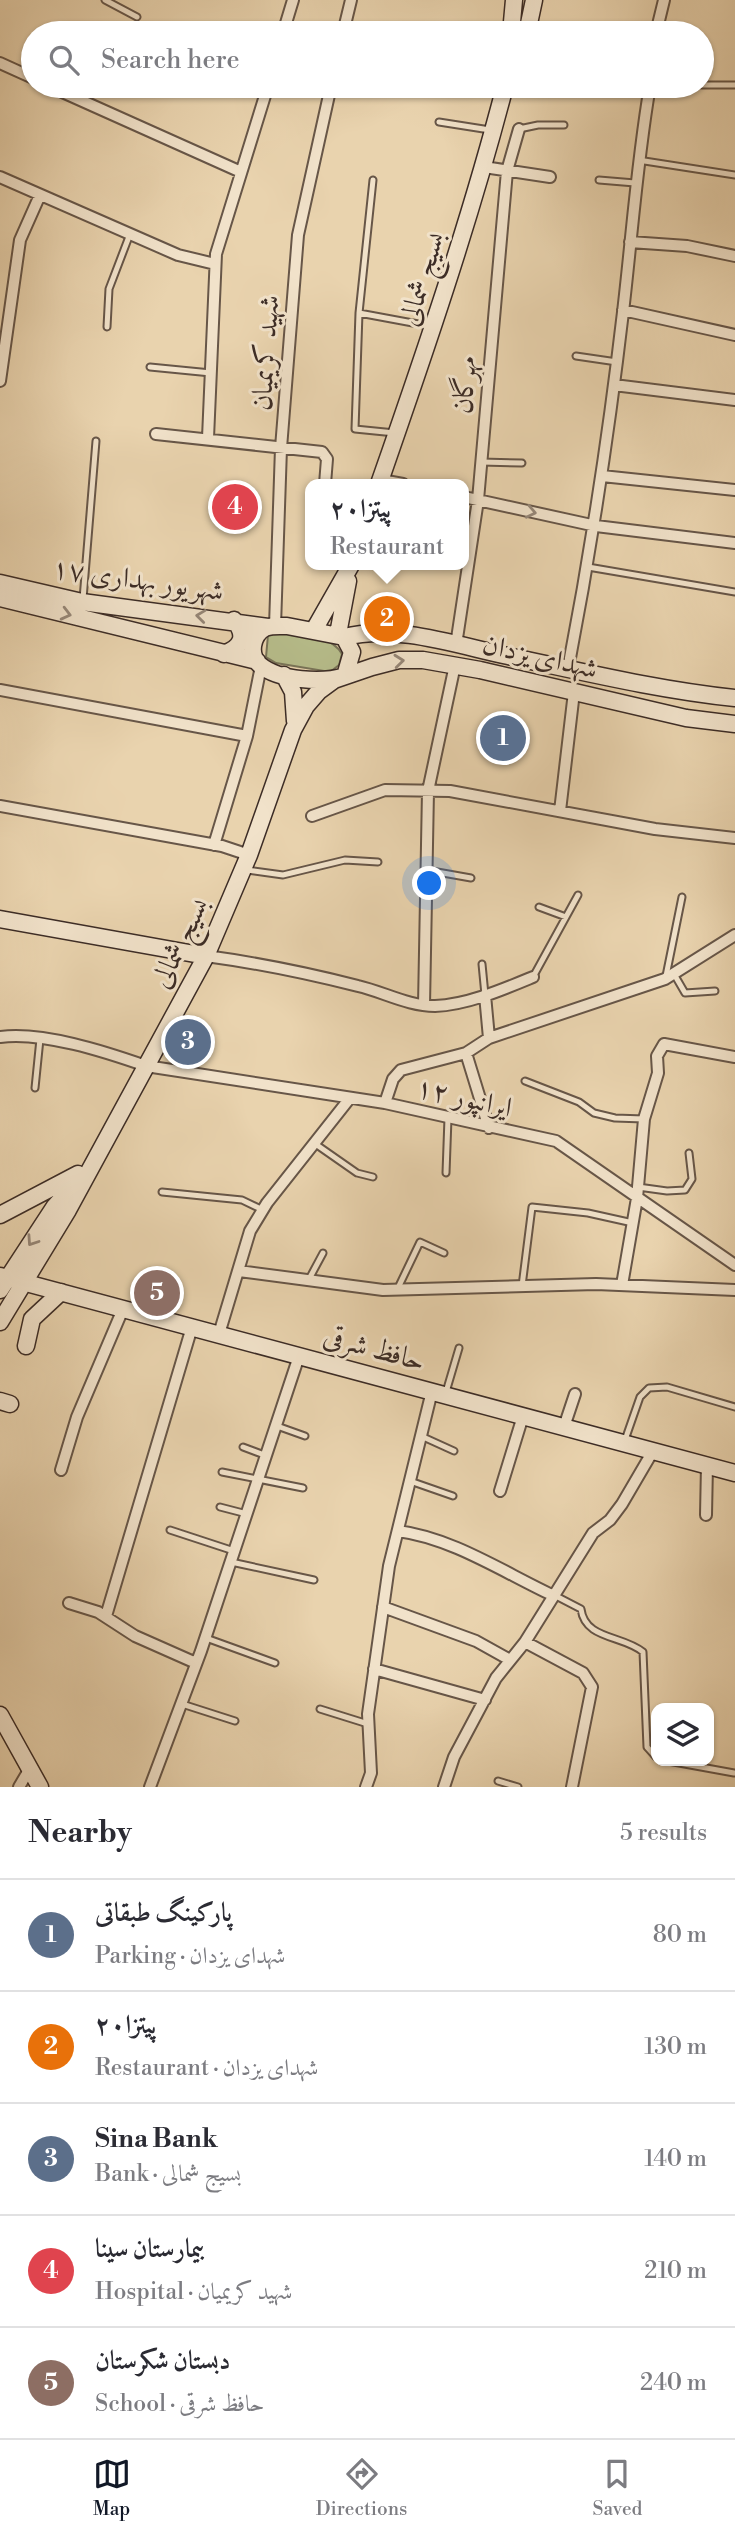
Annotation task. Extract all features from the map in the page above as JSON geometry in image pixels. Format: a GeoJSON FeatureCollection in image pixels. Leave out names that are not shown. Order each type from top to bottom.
{"type":"FeatureCollection","features":[{"type":"Feature","properties":{"kind":"main road"},"geometry":{"type":"LineString","coordinates":[[512,21],[514,0]]}},
{"type":"Feature","properties":{"kind":"main road"},"geometry":{"type":"LineString","coordinates":[[530,21],[534,0]]}},
{"type":"Feature","properties":{"kind":"main road","name":"بسیج شمالی"},"geometry":{"type":"LineString","coordinates":[[381,479],[435,327],[484,167],[502,98]]}},
{"type":"Feature","properties":{"kind":"main road"},"geometry":{"type":"LineString","coordinates":[[314,630],[348,570]]}},
{"type":"Feature","properties":{"kind":"main road"},"geometry":{"type":"LineString","coordinates":[[0,598],[224,654],[259,664],[284,675],[334,680],[345,676],[351,663],[352,652],[341,636],[350,570]]}},
{"type":"Feature","properties":{"kind":"main road","name":"۱۷ شهریور بهداری"},"geometry":{"type":"LineString","coordinates":[[0,583],[82,602],[314,630]]}},
{"type":"Feature","properties":{"kind":"main road"},"geometry":{"type":"LineString","coordinates":[[224,654],[239,647],[242,641],[243,634],[234,620]]}},
{"type":"Feature","properties":{"kind":"main road"},"geometry":{"type":"LineString","coordinates":[[259,664],[252,646],[258,633],[272,626]]}},
{"type":"Feature","properties":{"kind":"main road","name":"شهدای یزدان"},"geometry":{"type":"LineString","coordinates":[[314,630],[341,636],[363,632],[383,633],[456,645],[646,687],[735,698]]}},
{"type":"Feature","properties":{"kind":"main road","name":"شهدای یزدان"},"geometry":{"type":"LineString","coordinates":[[334,680],[399,660],[455,665],[686,718],[735,724]]}},
{"type":"Feature","properties":{"kind":"main road","name":"بسیج شمالی"},"geometry":{"type":"LineString","coordinates":[[284,675],[293,692],[296,708],[293,730]]}},
{"type":"Feature","properties":{"kind":"main road","name":"بسیج شمالی"},"geometry":{"type":"LineString","coordinates":[[3,1317],[206,956],[246,862],[293,730],[306,706],[334,680]]}},
{"type":"Feature","properties":{"kind":"main road"},"geometry":{"type":"LineString","coordinates":[[638,707],[647,703],[649,695],[646,687]]}},
{"type":"Feature","properties":{"kind":"main road"},"geometry":{"type":"LineString","coordinates":[[686,718],[680,704],[689,693]]}},
{"type":"Feature","properties":{"kind":"main road"},"geometry":{"type":"LineString","coordinates":[[0,919],[206,956]]}},
{"type":"Feature","properties":{"kind":"main road"},"geometry":{"type":"LineString","coordinates":[[0,1215],[89,1168]]}},
{"type":"Feature","properties":{"kind":"main road","name":"بسیج شمالی"},"geometry":{"type":"LineString","coordinates":[[2,1281],[55,1206],[89,1168]]}},
{"type":"Feature","properties":{"kind":"main road","name":"حافظ شرقی"},"geometry":{"type":"LineString","coordinates":[[2,1281],[24,1282],[735,1473]]}},
{"type":"Feature","properties":{"kind":"main road"},"geometry":{"type":"LineString","coordinates":[[26,1346],[32,1319],[61,1292]]}},
{"type":"Feature","properties":{"kind":"main road"},"geometry":{"type":"LineString","coordinates":[[3,1317],[32,1319]]}},
{"type":"Feature","properties":{"kind":"main road"},"geometry":{"type":"LineString","coordinates":[[0,1715],[40,1787]]}},
{"type":"Feature","properties":{"kind":"street"},"geometry":{"type":"LineString","coordinates":[[287,21],[293,0]]}},
{"type":"Feature","properties":{"kind":"street"},"geometry":{"type":"LineString","coordinates":[[346,21],[351,0]]}},
{"type":"Feature","properties":{"kind":"street"},"geometry":{"type":"LineString","coordinates":[[659,21],[664,0]]}},
{"type":"Feature","properties":{"kind":"street"},"geometry":{"type":"LineString","coordinates":[[0,64],[21,73]]}},
{"type":"Feature","properties":{"kind":"street"},"geometry":{"type":"LineString","coordinates":[[76,98],[241,172]]}},
{"type":"Feature","properties":{"kind":"street"},"geometry":{"type":"LineString","coordinates":[[208,438],[215,254],[264,98]]}},
{"type":"Feature","properties":{"kind":"street","name":"شهید کریمیان"},"geometry":{"type":"LineString","coordinates":[[272,626],[281,447],[298,235],[328,98]]}},
{"type":"Feature","properties":{"kind":"street"},"geometry":{"type":"LineString","coordinates":[[568,669],[596,526],[623,310],[637,160],[648,98]]}},
{"type":"Feature","properties":{"kind":"street","name":"مهرگان"},"geometry":{"type":"LineString","coordinates":[[469,559],[478,500],[507,171],[520,129]]}},
{"type":"Feature","properties":{"kind":"street"},"geometry":{"type":"LineString","coordinates":[[484,167],[550,177]]}},
{"type":"Feature","properties":{"kind":"street"},"geometry":{"type":"LineString","coordinates":[[0,177],[178,255],[215,264]]}},
{"type":"Feature","properties":{"kind":"street"},"geometry":{"type":"LineString","coordinates":[[0,381],[20,240],[40,195]]}},
{"type":"Feature","properties":{"kind":"street"},"geometry":{"type":"LineString","coordinates":[[630,242],[687,246],[735,256]]}},
{"type":"Feature","properties":{"kind":"street"},"geometry":{"type":"LineString","coordinates":[[623,310],[735,335]]}},
{"type":"Feature","properties":{"kind":"street"},"geometry":{"type":"LineString","coordinates":[[614,385],[735,400]]}},
{"type":"Feature","properties":{"kind":"street"},"geometry":{"type":"LineString","coordinates":[[156,434],[322,452],[327,459],[325,479]]}},
{"type":"Feature","properties":{"kind":"street"},"geometry":{"type":"LineString","coordinates":[[602,476],[735,490]]}},
{"type":"Feature","properties":{"kind":"street"},"geometry":{"type":"LineString","coordinates":[[469,498],[596,526],[735,542]]}},
{"type":"Feature","properties":{"kind":"street","name":"مهرگان"},"geometry":{"type":"LineString","coordinates":[[456,645],[467,570]]}},
{"type":"Feature","properties":{"kind":"street"},"geometry":{"type":"LineString","coordinates":[[214,845],[247,736],[259,664]]}},
{"type":"Feature","properties":{"kind":"street"},"geometry":{"type":"LineString","coordinates":[[424,1005],[428,792],[455,665]]}},
{"type":"Feature","properties":{"kind":"street"},"geometry":{"type":"LineString","coordinates":[[0,690],[247,736]]}},
{"type":"Feature","properties":{"kind":"street"},"geometry":{"type":"LineString","coordinates":[[559,811],[574,692]]}},
{"type":"Feature","properties":{"kind":"street"},"geometry":{"type":"LineString","coordinates":[[312,816],[385,790],[450,791],[655,829],[735,838]]}},
{"type":"Feature","properties":{"kind":"street"},"geometry":{"type":"LineString","coordinates":[[0,806],[214,845],[246,862]]}},
{"type":"Feature","properties":{"kind":"street"},"geometry":{"type":"LineString","coordinates":[[385,1103],[393,1079],[401,1070],[466,1053],[489,1038],[669,976],[735,935]]}},
{"type":"Feature","properties":{"kind":"street"},"geometry":{"type":"LineString","coordinates":[[206,956],[278,965],[424,1005],[438,1006],[485,995],[533,977]]}},
{"type":"Feature","properties":{"kind":"street"},"geometry":{"type":"LineString","coordinates":[[485,995],[489,1038]]}},
{"type":"Feature","properties":{"kind":"street","name":"ایرانپور ۱۲"},"geometry":{"type":"LineString","coordinates":[[0,1037],[40,1039],[115,1055],[146,1066],[385,1103],[556,1141],[638,1192],[735,1265]]}},
{"type":"Feature","properties":{"kind":"street"},"geometry":{"type":"LineString","coordinates":[[622,1285],[638,1192],[644,1119],[658,1073],[657,1055],[664,1044],[735,1057]]}},
{"type":"Feature","properties":{"kind":"street"},"geometry":{"type":"LineString","coordinates":[[466,1053],[489,1128]]}},
{"type":"Feature","properties":{"kind":"street"},"geometry":{"type":"LineString","coordinates":[[219,1334],[250,1231],[263,1210],[350,1098]]}},
{"type":"Feature","properties":{"kind":"street"},"geometry":{"type":"LineString","coordinates":[[239,1271],[397,1290],[622,1285],[735,1290]]}},
{"type":"Feature","properties":{"kind":"street"},"geometry":{"type":"LineString","coordinates":[[61,1470],[77,1417],[123,1308]]}},
{"type":"Feature","properties":{"kind":"street"},"geometry":{"type":"LineString","coordinates":[[106,1616],[192,1327]]}},
{"type":"Feature","properties":{"kind":"street"},"geometry":{"type":"LineString","coordinates":[[150,1787],[205,1638],[299,1356]]}},
{"type":"Feature","properties":{"kind":"street"},"geometry":{"type":"LineString","coordinates":[[366,1787],[370,1773],[368,1724],[383,1607],[421,1436],[438,1393]]}},
{"type":"Feature","properties":{"kind":"street"},"geometry":{"type":"LineString","coordinates":[[564,1427],[575,1394]]}},
{"type":"Feature","properties":{"kind":"street"},"geometry":{"type":"LineString","coordinates":[[500,1491],[523,1416]]}},
{"type":"Feature","properties":{"kind":"street"},"geometry":{"type":"LineString","coordinates":[[444,1787],[454,1757],[485,1700],[593,1533],[610,1520],[622,1504],[653,1451]]}},
{"type":"Feature","properties":{"kind":"street"},"geometry":{"type":"LineString","coordinates":[[706,1515],[707,1465]]}},
{"type":"Feature","properties":{"kind":"street"},"geometry":{"type":"LineString","coordinates":[[398,1531],[421,1534],[447,1544],[552,1595]]}},
{"type":"Feature","properties":{"kind":"street"},"geometry":{"type":"LineString","coordinates":[[69,1604],[106,1616],[135,1636],[196,1663]]}},
{"type":"Feature","properties":{"kind":"street"},"geometry":{"type":"LineString","coordinates":[[383,1607],[476,1641],[510,1660]]}},
{"type":"Feature","properties":{"kind":"street"},"geometry":{"type":"LineString","coordinates":[[525,1642],[583,1673],[592,1687],[572,1787]]}},
{"type":"Feature","properties":{"kind":"street"},"geometry":{"type":"LineString","coordinates":[[374,1669],[485,1700]]}},
{"type":"Feature","properties":{"kind":"street"},"geometry":{"type":"LineString","coordinates":[[19,1787],[29,1770]]}},
{"type":"Feature","properties":{"kind":"lane"},"geometry":{"type":"LineString","coordinates":[[104,0],[137,17]]}},
{"type":"Feature","properties":{"kind":"lane"},"geometry":{"type":"LineString","coordinates":[[714,85],[735,85]]}},
{"type":"Feature","properties":{"kind":"lane"},"geometry":{"type":"LineString","coordinates":[[439,122],[493,131]]}},
{"type":"Feature","properties":{"kind":"lane"},"geometry":{"type":"LineString","coordinates":[[520,129],[538,125],[564,125]]}},
{"type":"Feature","properties":{"kind":"lane"},"geometry":{"type":"LineString","coordinates":[[637,160],[735,175]]}},
{"type":"Feature","properties":{"kind":"lane"},"geometry":{"type":"LineString","coordinates":[[373,180],[359,313],[355,429],[398,433]]}},
{"type":"Feature","properties":{"kind":"lane"},"geometry":{"type":"LineString","coordinates":[[599,180],[635,183]]}},
{"type":"Feature","properties":{"kind":"lane"},"geometry":{"type":"LineString","coordinates":[[107,327],[109,289],[130,234]]}},
{"type":"Feature","properties":{"kind":"lane"},"geometry":{"type":"LineString","coordinates":[[359,313],[435,327]]}},
{"type":"Feature","properties":{"kind":"lane"},"geometry":{"type":"LineString","coordinates":[[576,356],[617,362]]}},
{"type":"Feature","properties":{"kind":"lane"},"geometry":{"type":"LineString","coordinates":[[150,367],[211,373]]}},
{"type":"Feature","properties":{"kind":"lane"},"geometry":{"type":"LineString","coordinates":[[82,602],[96,441]]}},
{"type":"Feature","properties":{"kind":"lane"},"geometry":{"type":"LineString","coordinates":[[481,463],[522,463]]}},
{"type":"Feature","properties":{"kind":"lane"},"geometry":{"type":"LineString","coordinates":[[588,567],[735,592]]}},
{"type":"Feature","properties":{"kind":"lane"},"geometry":{"type":"LineString","coordinates":[[246,862],[283,875],[345,860],[378,862]]}},
{"type":"Feature","properties":{"kind":"lane"},"geometry":{"type":"LineString","coordinates":[[426,870],[471,878]]}},
{"type":"Feature","properties":{"kind":"lane"},"geometry":{"type":"LineString","coordinates":[[533,977],[578,895]]}},
{"type":"Feature","properties":{"kind":"lane"},"geometry":{"type":"LineString","coordinates":[[682,897],[669,976],[685,993],[715,991]]}},
{"type":"Feature","properties":{"kind":"lane"},"geometry":{"type":"LineString","coordinates":[[539,907],[566,917]]}},
{"type":"Feature","properties":{"kind":"lane"},"geometry":{"type":"LineString","coordinates":[[482,964],[485,995]]}},
{"type":"Feature","properties":{"kind":"lane"},"geometry":{"type":"LineString","coordinates":[[35,1087],[40,1039]]}},
{"type":"Feature","properties":{"kind":"lane"},"geometry":{"type":"LineString","coordinates":[[525,1081],[579,1102],[594,1113],[615,1118],[644,1119]]}},
{"type":"Feature","properties":{"kind":"lane"},"geometry":{"type":"LineString","coordinates":[[446,1173],[447,1118]]}},
{"type":"Feature","properties":{"kind":"lane"},"geometry":{"type":"LineString","coordinates":[[314,1143],[357,1173],[373,1177]]}},
{"type":"Feature","properties":{"kind":"lane"},"geometry":{"type":"LineString","coordinates":[[638,1192],[685,1190],[692,1179],[690,1153]]}},
{"type":"Feature","properties":{"kind":"lane"},"geometry":{"type":"LineString","coordinates":[[162,1192],[242,1200],[263,1210]]}},
{"type":"Feature","properties":{"kind":"lane"},"geometry":{"type":"LineString","coordinates":[[522,1286],[532,1207],[577,1211],[633,1223]]}},
{"type":"Feature","properties":{"kind":"lane"},"geometry":{"type":"LineString","coordinates":[[397,1290],[420,1242],[444,1254]]}},
{"type":"Feature","properties":{"kind":"lane"},"geometry":{"type":"LineString","coordinates":[[308,1280],[323,1253]]}},
{"type":"Feature","properties":{"kind":"lane"},"geometry":{"type":"LineString","coordinates":[[438,1393],[459,1348]]}},
{"type":"Feature","properties":{"kind":"lane"},"geometry":{"type":"LineString","coordinates":[[624,1443],[640,1397],[649,1388],[667,1387],[735,1408]]}},
{"type":"Feature","properties":{"kind":"lane"},"geometry":{"type":"LineString","coordinates":[[277,1426],[305,1436]]}},
{"type":"Feature","properties":{"kind":"lane"},"geometry":{"type":"LineString","coordinates":[[421,1436],[454,1451]]}},
{"type":"Feature","properties":{"kind":"lane"},"geometry":{"type":"LineString","coordinates":[[243,1447],[267,1455]]}},
{"type":"Feature","properties":{"kind":"lane"},"geometry":{"type":"LineString","coordinates":[[222,1472],[303,1488]]}},
{"type":"Feature","properties":{"kind":"lane"},"geometry":{"type":"LineString","coordinates":[[410,1481],[453,1496]]}},
{"type":"Feature","properties":{"kind":"lane"},"geometry":{"type":"LineString","coordinates":[[220,1507],[247,1514]]}},
{"type":"Feature","properties":{"kind":"lane"},"geometry":{"type":"LineString","coordinates":[[170,1530],[233,1557],[314,1580]]}},
{"type":"Feature","properties":{"kind":"lane"},"geometry":{"type":"LineString","coordinates":[[552,1595],[581,1609],[583,1621],[591,1630],[635,1645],[643,1652],[647,1747],[651,1751]]}},
{"type":"Feature","properties":{"kind":"lane"},"geometry":{"type":"LineString","coordinates":[[205,1638],[275,1663]]}},
{"type":"Feature","properties":{"kind":"lane"},"geometry":{"type":"LineString","coordinates":[[181,1704],[235,1721]]}},
{"type":"Feature","properties":{"kind":"lane"},"geometry":{"type":"LineString","coordinates":[[320,1709],[368,1724]]}},
{"type":"Feature","properties":{"kind":"lane"},"geometry":{"type":"LineString","coordinates":[[696,1766],[734,1773]]}},
{"type":"Feature","properties":{"kind":"lane"},"geometry":{"type":"LineString","coordinates":[[498,1781],[518,1787]]}},
{"type":"Feature","properties":{"kind":"green space"},"geometry":{"type":"Polygon","coordinates":[[[279,633],[314,637],[330,642],[342,654],[339,665],[330,672],[276,663],[266,657],[268,635],[279,633]]]}},
{"type":"Feature","properties":{"kind":"place","name":"بیمارستان سینا"},"geometry":{"type":"Point","coordinates":[235,507]}},
{"type":"Feature","properties":{"kind":"place","name":"پیتزا۲۰"},"geometry":{"type":"Point","coordinates":[387,619]}},
{"type":"Feature","properties":{"kind":"place","name":"پارکینگ طبقاتی"},"geometry":{"type":"Point","coordinates":[503,738]}},
{"type":"Feature","properties":{"kind":"place","name":"Sina Bank"},"geometry":{"type":"Point","coordinates":[188,1042]}},
{"type":"Feature","properties":{"kind":"place","name":"دبستان شکرستان"},"geometry":{"type":"Point","coordinates":[157,1293]}}]}
